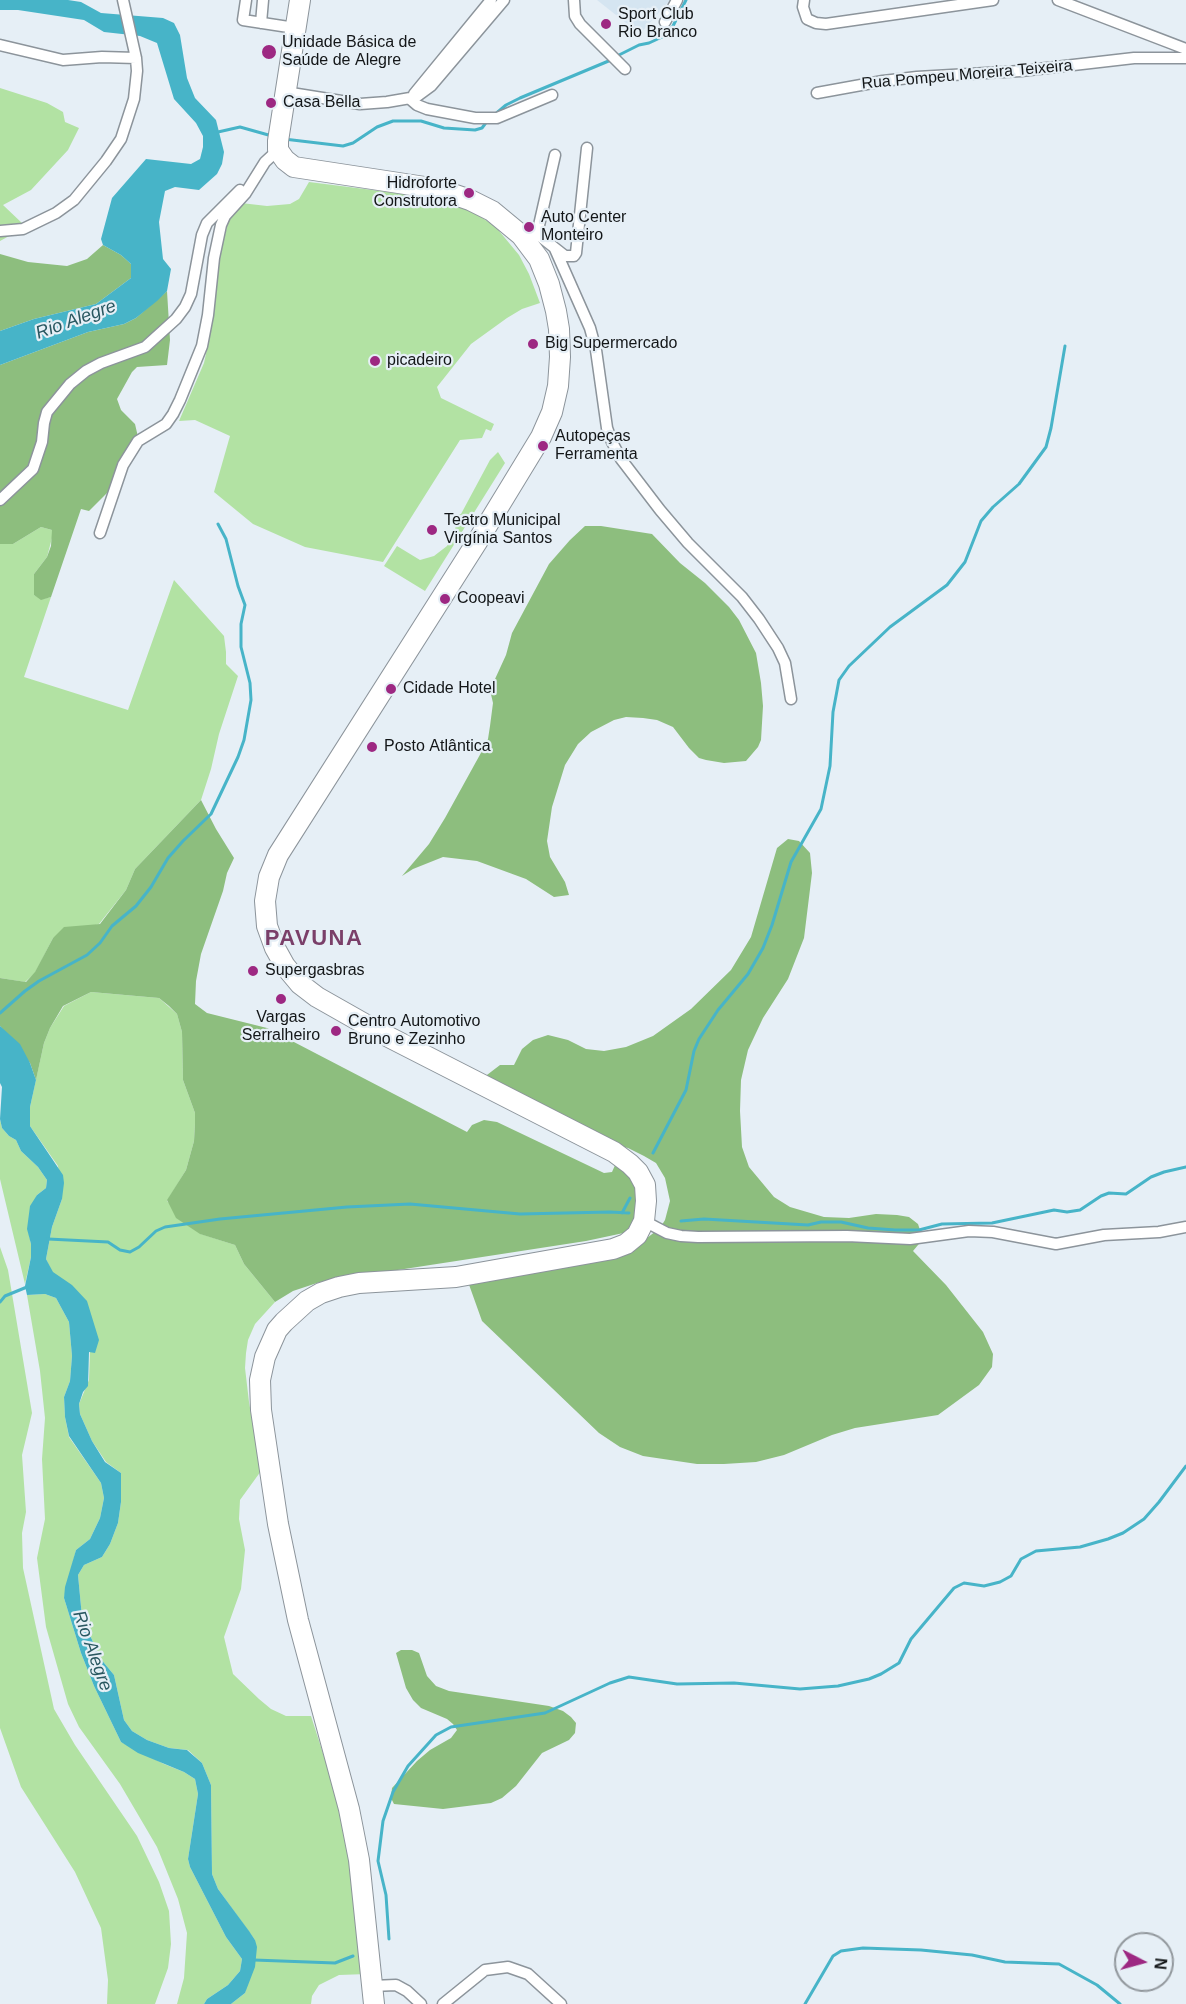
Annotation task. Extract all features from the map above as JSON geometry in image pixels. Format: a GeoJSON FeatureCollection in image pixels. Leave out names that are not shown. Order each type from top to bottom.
{"type":"FeatureCollection","features":[{"type":"Feature","properties":{"kind":"highway"},"geometry":{"type":"LineString","coordinates":[[300,0],[278,140],[285,160],[294,167],[438,189],[470,200],[492,211],[534,240],[549,284],[559,329],[558,386],[552,411],[541,437],[477,543],[278,855],[269,877],[265,901],[267,926],[285,966],[300,984],[330,1006],[614,1152],[638,1172],[645,1185],[646,1201],[644,1221],[637,1234],[626,1244],[613,1249],[456,1277],[359,1283],[330,1290],[307,1301],[293,1312],[277,1330],[265,1357],[260,1380],[261,1410],[278,1524],[298,1620],[349,1809],[359,1860],[373,1995]]}},
{"type":"Feature","properties":{"kind":"street"},"geometry":{"type":"LineString","coordinates":[[246,0],[243,20],[295,28]]}},
{"type":"Feature","properties":{"kind":"street"},"geometry":{"type":"LineString","coordinates":[[261,23],[263,0]]}},
{"type":"Feature","properties":{"kind":"street"},"geometry":{"type":"LineString","coordinates":[[410,99],[491,0]]}},
{"type":"Feature","properties":{"kind":"street"},"geometry":{"type":"LineString","coordinates":[[285,92],[360,104],[410,99],[421,95],[504,0]]}},
{"type":"Feature","properties":{"kind":"street"},"geometry":{"type":"LineString","coordinates":[[574,0],[575,16],[580,24],[618,62]]}},
{"type":"Feature","properties":{"kind":"street"},"geometry":{"type":"LineString","coordinates":[[665,22],[677,0]]}},
{"type":"Feature","properties":{"kind":"street"},"geometry":{"type":"LineString","coordinates":[[803,4],[807,19],[826,24],[993,0]]}},
{"type":"Feature","properties":{"kind":"street"},"geometry":{"type":"LineString","coordinates":[[1058,0],[1186,49]]}},
{"type":"Feature","properties":{"kind":"street"},"geometry":{"type":"LineString","coordinates":[[0,231],[23,229],[56,213],[74,200],[121,139],[130,117],[136,85],[136,58],[124,4]]}},
{"type":"Feature","properties":{"kind":"street"},"geometry":{"type":"LineString","coordinates":[[0,45],[63,60],[102,57],[136,58]]}},
{"type":"Feature","properties":{"kind":"street","name":"Rua Pompeu Moreira Teixeira"},"geometry":{"type":"LineString","coordinates":[[817,93],[874,82],[917,77],[1021,71],[1142,58],[1186,58]]}},
{"type":"Feature","properties":{"kind":"street"},"geometry":{"type":"LineString","coordinates":[[410,99],[427,110],[497,118],[552,95]]}},
{"type":"Feature","properties":{"kind":"street"},"geometry":{"type":"LineString","coordinates":[[100,533],[123,465],[132,450],[138,441],[166,424],[180,400],[206,332],[211,277],[221,225],[225,216],[255,179],[278,140]]}},
{"type":"Feature","properties":{"kind":"street"},"geometry":{"type":"LineString","coordinates":[[555,155],[534,240],[570,257],[576,253],[587,148]]}},
{"type":"Feature","properties":{"kind":"street"},"geometry":{"type":"LineString","coordinates":[[0,500],[33,469],[42,442],[47,412],[70,384],[101,363],[145,347],[181,313],[191,294],[197,258],[207,223],[255,179]]}},
{"type":"Feature","properties":{"kind":"street"},"geometry":{"type":"LineString","coordinates":[[555,249],[590,328],[596,350],[607,428],[612,442],[621,459],[660,510],[688,543],[742,597],[759,619],[785,663],[791,699]]}},
{"type":"Feature","properties":{"kind":"street"},"geometry":{"type":"LineString","coordinates":[[644,1221],[667,1233],[698,1237],[847,1236],[910,1239],[969,1231],[1056,1244],[1104,1235],[1160,1232],[1186,1227]]}},
{"type":"Feature","properties":{"kind":"street"},"geometry":{"type":"LineString","coordinates":[[443,2004],[485,1970],[508,1966],[528,1974],[561,2004]]}},
{"type":"Feature","properties":{"kind":"street"},"geometry":{"type":"LineString","coordinates":[[373,1995],[396,1985],[407,1991],[421,2004]]}},
{"type":"Feature","properties":{"kind":"shaded area"},"geometry":{"type":"Polygon","coordinates":[[[597,0],[670,0],[640,34],[597,0]]]}},
{"type":"Feature","properties":{"kind":"green space"},"geometry":{"type":"Polygon","coordinates":[[[0,88],[47,103],[63,112],[65,122],[79,128],[68,150],[31,190],[3,205],[23,224],[0,241],[0,88]]]}},
{"type":"Feature","properties":{"kind":"green space"},"geometry":{"type":"Polygon","coordinates":[[[309,182],[428,197],[449,201],[468,209],[495,226],[519,255],[540,303],[522,309],[471,344],[437,387],[441,398],[494,424],[491,431],[486,429],[482,438],[460,440],[383,562],[305,547],[253,524],[214,492],[230,436],[195,420],[179,421],[204,363],[212,325],[219,259],[229,219],[241,203],[267,206],[290,204],[299,199],[309,182]]]}},
{"type":"Feature","properties":{"kind":"green space"},"geometry":{"type":"Polygon","coordinates":[[[103,245],[121,255],[131,264],[131,278],[96,304],[34,319],[0,331],[0,254],[28,262],[67,266],[87,259],[103,245]]]}},
{"type":"Feature","properties":{"kind":"green space"},"geometry":{"type":"Polygon","coordinates":[[[167,291],[170,340],[167,365],[137,367],[117,399],[121,410],[135,424],[138,437],[121,479],[89,511],[81,509],[51,597],[41,600],[34,595],[34,574],[47,557],[51,546],[52,530],[41,527],[13,544],[0,544],[0,365],[88,332],[124,324],[136,318],[167,291]]]}},
{"type":"Feature","properties":{"kind":"green space"},"geometry":{"type":"Polygon","coordinates":[[[498,452],[505,463],[425,591],[384,566],[397,546],[420,560],[434,556],[447,546],[454,535],[458,515],[461,514],[490,460],[498,452]]]}},
{"type":"Feature","properties":{"kind":"green space"},"geometry":{"type":"Polygon","coordinates":[[[585,526],[601,526],[652,534],[729,607],[739,620],[756,653],[763,706],[761,740],[758,747],[746,761],[724,763],[699,758],[673,727],[657,720],[626,717],[614,720],[591,732],[578,744],[565,765],[552,807],[547,841],[550,857],[565,882],[569,895],[554,897],[526,879],[477,861],[443,857],[402,876],[429,844],[488,739],[493,703],[490,690],[506,655],[512,633],[549,564],[585,526]]]}},
{"type":"Feature","properties":{"kind":"green space"},"geometry":{"type":"Polygon","coordinates":[[[41,527],[52,530],[52,538],[47,557],[34,574],[34,595],[42,599],[51,597],[24,677],[128,710],[174,580],[224,636],[226,664],[238,676],[201,800],[135,869],[126,890],[99,924],[53,938],[35,973],[25,982],[0,978],[0,544],[13,544],[41,527]]]}},
{"type":"Feature","properties":{"kind":"green space"},"geometry":{"type":"Polygon","coordinates":[[[201,800],[234,858],[201,954],[195,1004],[207,1013],[267,1028],[467,1132],[472,1125],[484,1120],[497,1122],[604,1173],[612,1172],[616,1163],[644,1183],[633,1231],[586,1241],[320,1282],[293,1291],[275,1302],[244,1264],[235,1245],[200,1234],[176,1218],[167,1200],[186,1170],[194,1141],[195,1123],[195,1113],[183,1080],[182,1032],[177,1014],[169,1006],[159,998],[91,992],[63,1006],[44,1043],[36,1080],[30,1063],[0,1026],[0,978],[26,982],[35,972],[53,938],[64,927],[100,924],[126,890],[135,869],[201,800]]]}},
{"type":"Feature","properties":{"kind":"green space"},"geometry":{"type":"Polygon","coordinates":[[[788,839],[799,841],[810,853],[812,873],[804,938],[788,979],[763,1018],[748,1050],[741,1080],[742,1147],[749,1167],[774,1197],[790,1207],[824,1217],[897,1215],[909,1217],[918,1224],[923,1239],[913,1251],[946,1285],[983,1332],[993,1354],[992,1367],[979,1385],[938,1415],[855,1428],[784,1455],[756,1462],[724,1464],[697,1464],[643,1456],[620,1447],[599,1433],[482,1321],[467,1279],[643,1241],[660,1228],[665,1220],[670,1201],[665,1178],[656,1163],[644,1156],[628,1148],[598,1141],[483,1078],[500,1065],[514,1065],[522,1049],[533,1040],[548,1035],[568,1040],[586,1049],[604,1051],[626,1047],[653,1036],[691,1009],[731,970],[751,937],[777,848],[788,839]]]}},
{"type":"Feature","properties":{"kind":"green space"},"geometry":{"type":"Polygon","coordinates":[[[91,992],[159,998],[177,1014],[182,1032],[183,1080],[195,1113],[195,1123],[194,1141],[186,1170],[167,1201],[201,1234],[235,1245],[244,1264],[275,1302],[255,1324],[248,1340],[246,1353],[245,1368],[249,1402],[261,1471],[240,1500],[239,1519],[245,1550],[241,1589],[224,1637],[233,1674],[259,1699],[271,1709],[286,1716],[311,1716],[337,1797],[349,1845],[367,1974],[339,1975],[319,1985],[312,1996],[311,2004],[231,2004],[245,1993],[255,1940],[218,1889],[212,1874],[211,1785],[202,1763],[188,1750],[169,1748],[147,1740],[132,1731],[124,1720],[114,1675],[100,1658],[82,1617],[78,1575],[84,1565],[102,1557],[110,1544],[118,1523],[121,1473],[106,1462],[92,1441],[80,1414],[79,1404],[89,1380],[90,1351],[46,1259],[52,1227],[62,1199],[58,1166],[30,1126],[30,1107],[44,1043],[50,1028],[64,1006],[91,992]]]}},
{"type":"Feature","properties":{"kind":"green space"},"geometry":{"type":"Polygon","coordinates":[[[0,1119],[2,1128],[16,1140],[21,1151],[38,1167],[47,1180],[46,1188],[37,1195],[28,1229],[31,1257],[25,1284],[0,1179],[0,1119]]]}},
{"type":"Feature","properties":{"kind":"green space"},"geometry":{"type":"Polygon","coordinates":[[[0,1247],[8,1270],[32,1413],[22,1455],[26,1512],[22,1533],[23,1568],[54,1709],[75,1745],[137,1836],[159,1882],[169,1911],[171,1944],[168,1968],[155,2004],[107,2004],[108,1980],[101,1928],[75,1872],[21,1787],[0,1728],[0,1247]]]}},
{"type":"Feature","properties":{"kind":"green space"},"geometry":{"type":"Polygon","coordinates":[[[45,1294],[56,1298],[69,1322],[72,1356],[70,1381],[64,1397],[69,1437],[101,1483],[104,1498],[100,1518],[90,1539],[76,1550],[64,1598],[94,1686],[121,1742],[195,1779],[198,1794],[188,1859],[190,1867],[226,1937],[242,1959],[240,1971],[228,1985],[207,1999],[204,2004],[177,2004],[184,1978],[187,1933],[178,1899],[157,1847],[120,1784],[79,1727],[68,1704],[46,1627],[37,1558],[45,1519],[42,1459],[45,1418],[40,1371],[27,1295],[45,1294]]]}},
{"type":"Feature","properties":{"kind":"green space"},"geometry":{"type":"Polygon","coordinates":[[[401,1650],[412,1650],[419,1653],[427,1676],[436,1686],[449,1691],[549,1706],[571,1717],[576,1723],[575,1733],[569,1740],[542,1753],[516,1786],[502,1798],[491,1803],[443,1809],[394,1804],[391,1798],[392,1788],[417,1761],[430,1750],[451,1738],[457,1730],[447,1719],[421,1708],[413,1700],[406,1688],[396,1653],[401,1650]]]}},
{"type":"Feature","properties":{"kind":"water","name":"Rio Alegre"},"geometry":{"type":"Polygon","coordinates":[[[0,0],[68,0],[81,2],[101,13],[163,18],[174,23],[180,35],[187,78],[195,98],[216,120],[224,152],[217,174],[199,190],[175,187],[165,191],[159,222],[163,259],[171,269],[167,291],[157,301],[136,318],[124,324],[88,332],[0,365],[0,331],[34,319],[96,304],[131,278],[131,264],[121,255],[103,245],[101,239],[112,198],[146,159],[191,164],[200,159],[203,136],[196,123],[174,99],[157,43],[140,36],[104,32],[84,20],[18,10],[0,10],[0,0]]]}},
{"type":"Feature","properties":{"kind":"water","name":"Rio Alegre"},"geometry":{"type":"Polygon","coordinates":[[[0,1026],[20,1044],[30,1063],[36,1080],[30,1107],[30,1126],[63,1175],[62,1199],[52,1227],[46,1259],[53,1272],[72,1285],[87,1301],[99,1340],[95,1353],[89,1352],[88,1386],[79,1404],[80,1414],[92,1441],[105,1462],[121,1473],[118,1523],[110,1544],[102,1557],[84,1565],[78,1575],[82,1617],[100,1658],[114,1675],[124,1720],[132,1731],[147,1740],[169,1748],[187,1750],[202,1763],[211,1785],[212,1874],[218,1889],[249,1931],[257,1947],[255,1967],[245,1993],[231,2004],[204,2004],[207,1999],[228,1985],[240,1971],[242,1959],[226,1937],[190,1867],[188,1859],[198,1794],[195,1779],[184,1772],[138,1753],[121,1742],[94,1686],[64,1598],[76,1550],[90,1539],[100,1518],[104,1498],[101,1483],[69,1436],[65,1417],[64,1397],[70,1381],[72,1356],[69,1322],[56,1298],[45,1294],[27,1295],[25,1286],[31,1257],[31,1244],[27,1229],[30,1206],[37,1195],[46,1188],[47,1180],[38,1167],[21,1151],[16,1140],[2,1128],[0,1119],[2,1087],[0,1083],[0,1026]]]}},
{"type":"Feature","properties":{"kind":"waterway"},"geometry":{"type":"LineString","coordinates":[[617,56],[662,37],[673,26],[686,0]]}},
{"type":"Feature","properties":{"kind":"waterway"},"geometry":{"type":"LineString","coordinates":[[493,116],[506,105],[520,98],[611,60]]}},
{"type":"Feature","properties":{"kind":"waterway"},"geometry":{"type":"LineString","coordinates":[[284,139],[343,146],[393,121],[421,121],[444,128],[475,130],[482,128],[488,120]]}},
{"type":"Feature","properties":{"kind":"waterway"},"geometry":{"type":"LineString","coordinates":[[218,132],[240,127],[272,136]]}},
{"type":"Feature","properties":{"kind":"waterway"},"geometry":{"type":"LineString","coordinates":[[653,1153],[686,1090],[694,1051],[699,1039],[718,1010],[748,974],[763,948],[791,862],[821,809],[830,766],[833,712],[839,680],[849,666],[890,627],[947,585],[965,562],[981,521],[1019,484],[1046,447],[1065,346]]}},
{"type":"Feature","properties":{"kind":"waterway"},"geometry":{"type":"LineString","coordinates":[[0,1013],[39,981],[87,955],[100,943],[112,926],[136,906],[151,887],[168,858],[211,814],[238,757],[244,740],[251,700],[250,683],[241,647],[241,624],[245,605],[226,539],[218,524]]}},
{"type":"Feature","properties":{"kind":"waterway"},"geometry":{"type":"LineString","coordinates":[[681,1221],[704,1219],[808,1225],[821,1222],[841,1222],[868,1228],[895,1230],[919,1230],[942,1224],[992,1223],[1054,1210],[1067,1212],[1080,1210],[1101,1196],[1109,1193],[1126,1194],[1151,1177],[1186,1167]]}},
{"type":"Feature","properties":{"kind":"waterway"},"geometry":{"type":"LineString","coordinates":[[622,1213],[630,1198]]}},
{"type":"Feature","properties":{"kind":"waterway"},"geometry":{"type":"LineString","coordinates":[[48,1239],[108,1242],[120,1250],[130,1252],[156,1231],[165,1227],[220,1219],[347,1207],[410,1204],[520,1214],[629,1213]]}},
{"type":"Feature","properties":{"kind":"waterway"},"geometry":{"type":"LineString","coordinates":[[0,1302],[5,1296],[27,1287]]}},
{"type":"Feature","properties":{"kind":"waterway"},"geometry":{"type":"LineString","coordinates":[[389,1939],[386,1895],[378,1861],[383,1821],[393,1792],[408,1766],[436,1735],[451,1727],[545,1713],[610,1683],[629,1677],[677,1684],[734,1683],[800,1689],[838,1686],[869,1679],[899,1663],[911,1639],[954,1588],[964,1583],[984,1586],[1000,1582],[1011,1576],[1021,1559],[1036,1551],[1080,1547],[1123,1533],[1144,1519],[1186,1466]]}},
{"type":"Feature","properties":{"kind":"waterway"},"geometry":{"type":"LineString","coordinates":[[805,2004],[833,1956],[841,1951],[863,1948],[921,1950],[972,1955],[1005,1962],[1059,1964],[1097,1985],[1120,2004]]}},
{"type":"Feature","properties":{"kind":"waterway"},"geometry":{"type":"LineString","coordinates":[[254,1960],[335,1963],[353,1956]]}},
{"type":"Feature","properties":{"kind":"place","name":"Sport Club Rio Branco"},"geometry":{"type":"Point","coordinates":[606,24]}},
{"type":"Feature","properties":{"kind":"place","name":"Unidade Básica de Saúde de Alegre"},"geometry":{"type":"Point","coordinates":[269,52]}},
{"type":"Feature","properties":{"kind":"place","name":"Casa Bella"},"geometry":{"type":"Point","coordinates":[271,103]}},
{"type":"Feature","properties":{"kind":"place","name":"Hidroforte Construtora"},"geometry":{"type":"Point","coordinates":[469,193]}},
{"type":"Feature","properties":{"kind":"place","name":"Auto Center Monteiro"},"geometry":{"type":"Point","coordinates":[529,227]}},
{"type":"Feature","properties":{"kind":"place","name":"Big Supermercado"},"geometry":{"type":"Point","coordinates":[533,344]}},
{"type":"Feature","properties":{"kind":"place","name":"picadeiro"},"geometry":{"type":"Point","coordinates":[375,361]}},
{"type":"Feature","properties":{"kind":"place","name":"Autopeças Ferramenta"},"geometry":{"type":"Point","coordinates":[543,446]}},
{"type":"Feature","properties":{"kind":"place","name":"Teatro Municipal Virgínia Santos"},"geometry":{"type":"Point","coordinates":[432,530]}},
{"type":"Feature","properties":{"kind":"place","name":"Coopeavi"},"geometry":{"type":"Point","coordinates":[445,599]}},
{"type":"Feature","properties":{"kind":"place","name":"Cidade Hotel"},"geometry":{"type":"Point","coordinates":[391,689]}},
{"type":"Feature","properties":{"kind":"place","name":"Posto Atlântica"},"geometry":{"type":"Point","coordinates":[372,747]}},
{"type":"Feature","properties":{"kind":"place","name":"Supergasbras"},"geometry":{"type":"Point","coordinates":[253,971]}},
{"type":"Feature","properties":{"kind":"place","name":"Vargas Serralheiro"},"geometry":{"type":"Point","coordinates":[281,999]}},
{"type":"Feature","properties":{"kind":"place","name":"Centro Automotivo Bruno e Zezinho"},"geometry":{"type":"Point","coordinates":[336,1031]}},
{"type":"Feature","properties":{"kind":"district","name":"PAVUNA"},"geometry":{"type":"Point","coordinates":[314,939]}}]}
